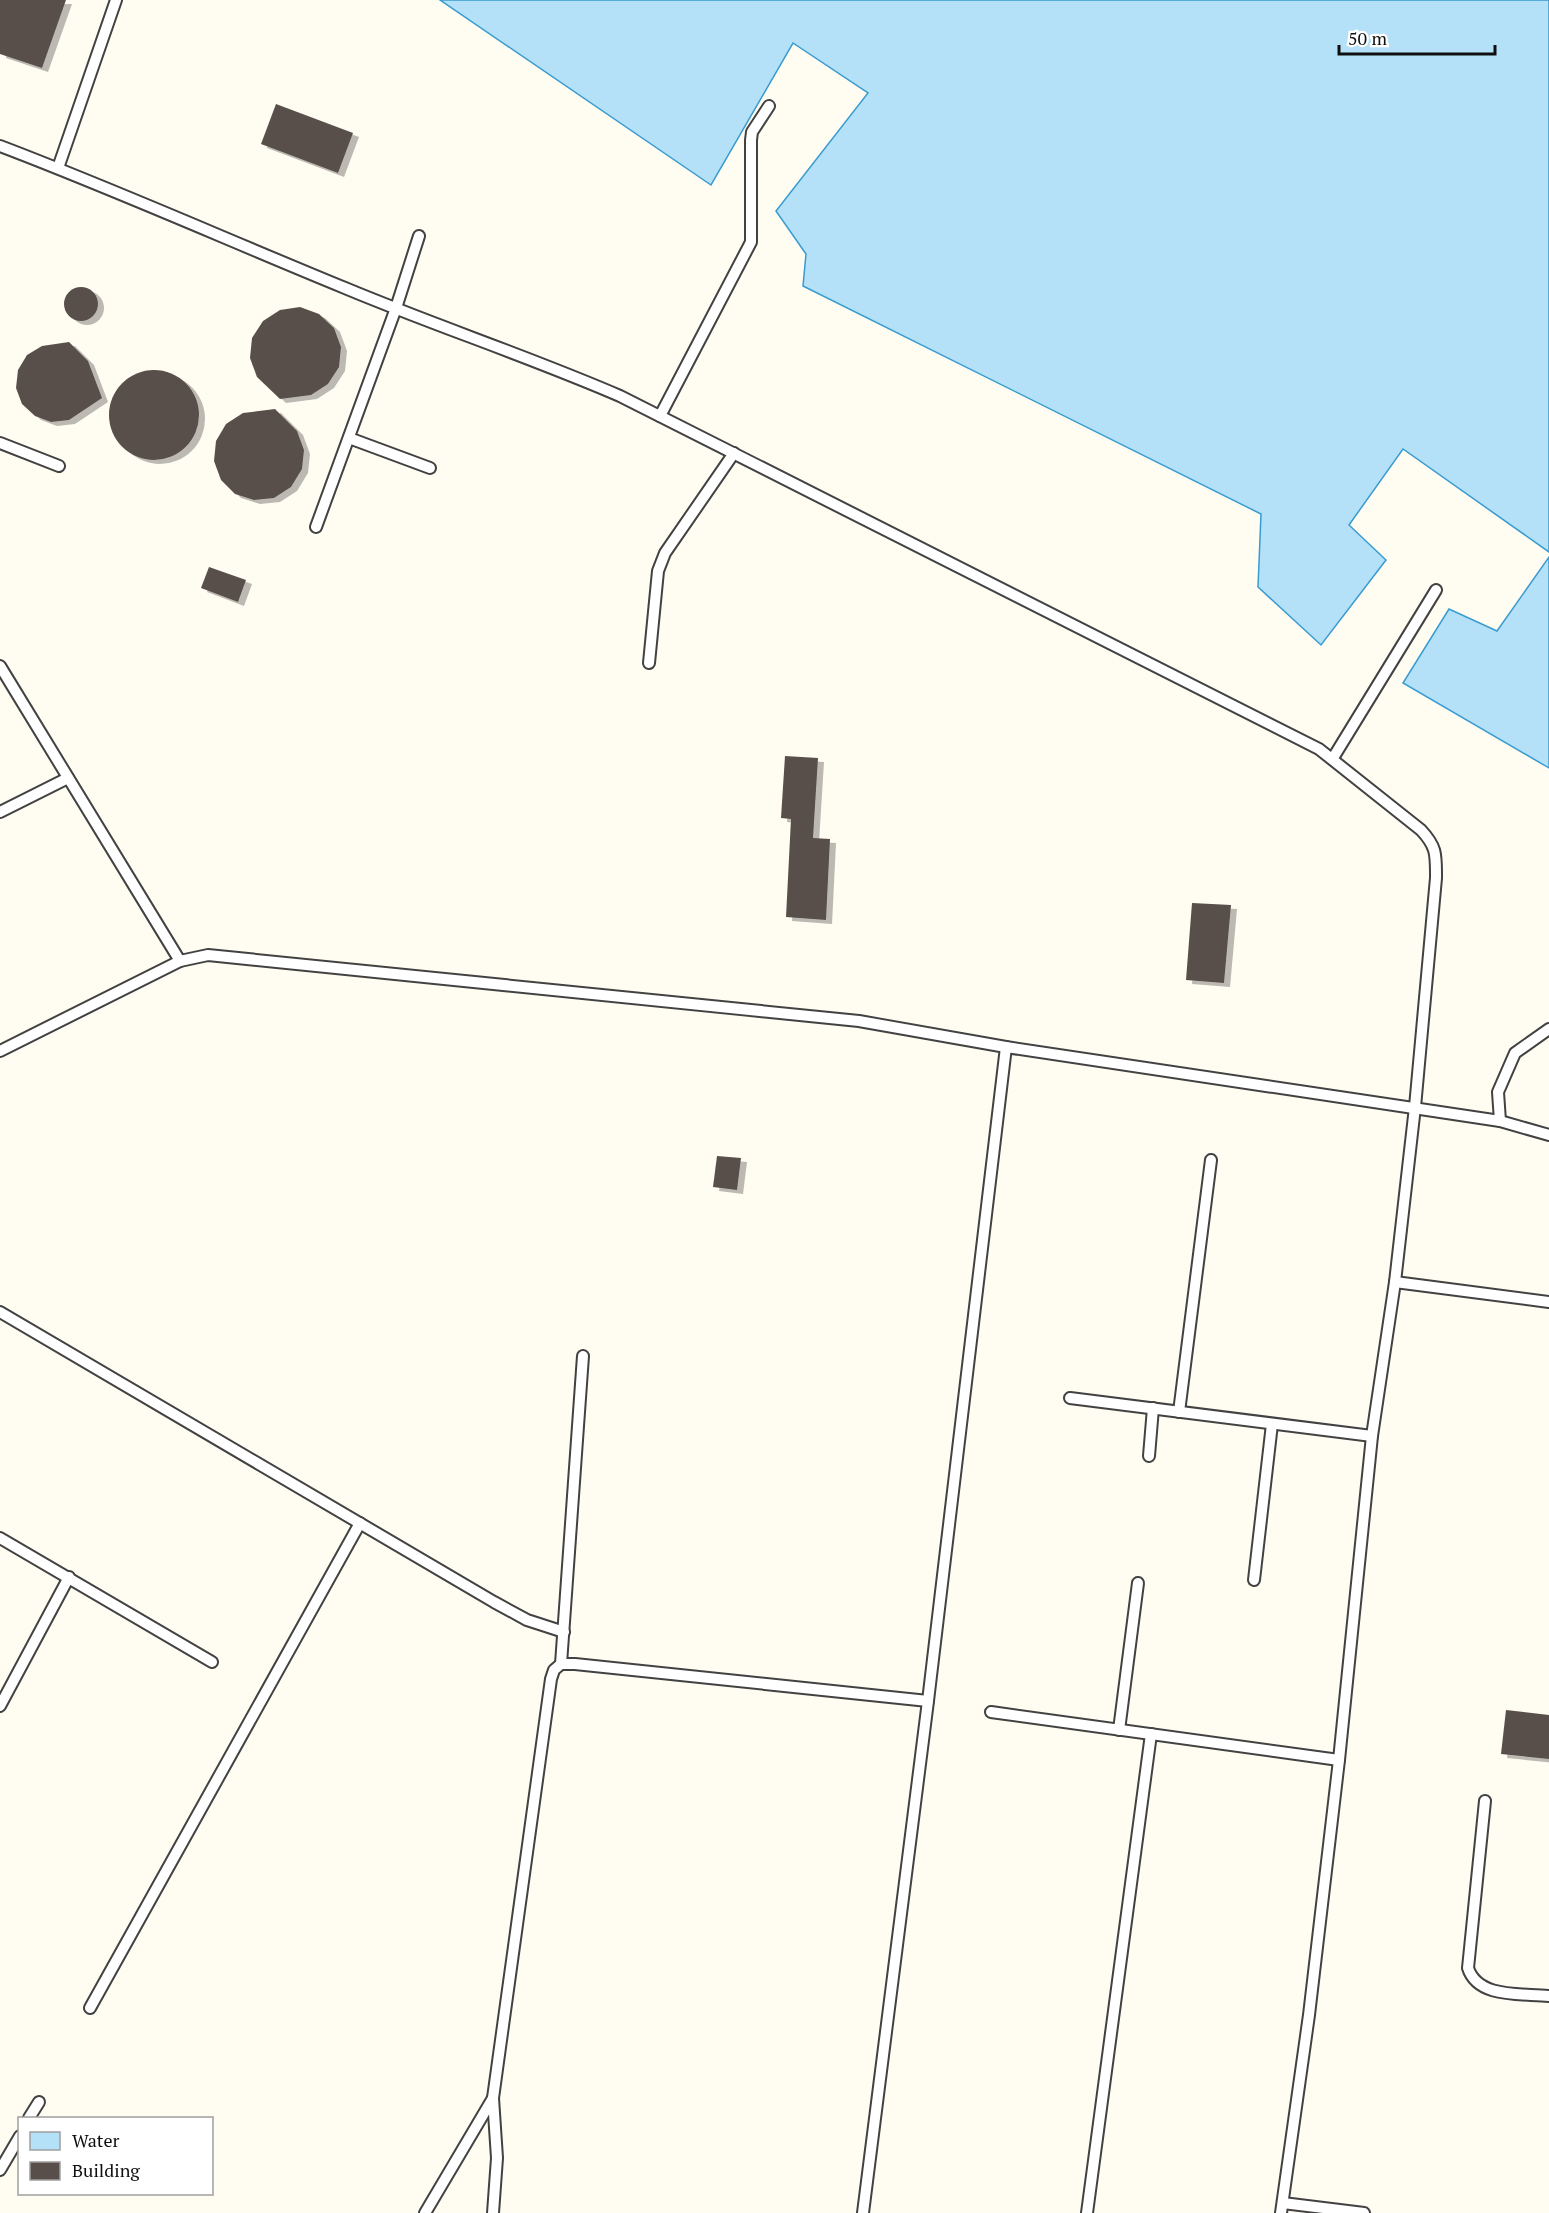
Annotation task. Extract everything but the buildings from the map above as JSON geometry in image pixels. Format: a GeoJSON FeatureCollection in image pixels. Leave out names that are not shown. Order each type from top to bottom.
{"type":"FeatureCollection","features":[{"type":"Feature","properties":{"kind":"lane"},"geometry":{"type":"LineString","coordinates":[[58,168],[116,0]]}},
{"type":"Feature","properties":{"kind":"lane"},"geometry":{"type":"LineString","coordinates":[[660,416],[751,242],[752,132],[769,106]]}},
{"type":"Feature","properties":{"kind":"lane"},"geometry":{"type":"LineString","coordinates":[[0,146],[396,308],[621,396],[1319,749],[1333,758],[1432,842],[1436,855],[1415,1107],[1395,1282],[1372,1436],[1309,2015],[1282,2208],[1364,2213]]}},
{"type":"Feature","properties":{"kind":"lane"},"geometry":{"type":"LineString","coordinates":[[316,527],[396,308],[419,236]]}},
{"type":"Feature","properties":{"kind":"lane"},"geometry":{"type":"LineString","coordinates":[[349,438],[430,468]]}},
{"type":"Feature","properties":{"kind":"lane"},"geometry":{"type":"LineString","coordinates":[[0,443],[59,466]]}},
{"type":"Feature","properties":{"kind":"lane"},"geometry":{"type":"LineString","coordinates":[[649,663],[658,571],[665,553],[734,453]]}},
{"type":"Feature","properties":{"kind":"lane"},"geometry":{"type":"LineString","coordinates":[[1333,758],[1436,590]]}},
{"type":"Feature","properties":{"kind":"lane"},"geometry":{"type":"LineString","coordinates":[[0,666],[180,961]]}},
{"type":"Feature","properties":{"kind":"lane"},"geometry":{"type":"LineString","coordinates":[[0,812],[68,778]]}},
{"type":"Feature","properties":{"kind":"lane"},"geometry":{"type":"LineString","coordinates":[[0,1051],[180,961],[208,955],[858,1021],[1006,1047],[1500,1121],[1549,1135]]}},
{"type":"Feature","properties":{"kind":"lane"},"geometry":{"type":"LineString","coordinates":[[1500,1121],[1498,1092],[1515,1053],[1549,1029]]}},
{"type":"Feature","properties":{"kind":"lane"},"geometry":{"type":"LineString","coordinates":[[863,2213],[928,1701],[1006,1047]]}},
{"type":"Feature","properties":{"kind":"lane"},"geometry":{"type":"LineString","coordinates":[[1179,1412],[1211,1160]]}},
{"type":"Feature","properties":{"kind":"lane"},"geometry":{"type":"LineString","coordinates":[[1395,1282],[1549,1302]]}},
{"type":"Feature","properties":{"kind":"lane"},"geometry":{"type":"LineString","coordinates":[[0,1312],[519,1615],[564,1632]]}},
{"type":"Feature","properties":{"kind":"lane"},"geometry":{"type":"LineString","coordinates":[[493,2213],[497,2158],[492,2098],[551,1679],[554,1670],[561,1664],[583,1356]]}},
{"type":"Feature","properties":{"kind":"lane"},"geometry":{"type":"LineString","coordinates":[[1070,1398],[1372,1436]]}},
{"type":"Feature","properties":{"kind":"lane"},"geometry":{"type":"LineString","coordinates":[[1149,1456],[1153,1408]]}},
{"type":"Feature","properties":{"kind":"lane"},"geometry":{"type":"LineString","coordinates":[[1254,1580],[1272,1424]]}},
{"type":"Feature","properties":{"kind":"lane"},"geometry":{"type":"LineString","coordinates":[[90,2008],[360,1523]]}},
{"type":"Feature","properties":{"kind":"lane"},"geometry":{"type":"LineString","coordinates":[[0,1538],[212,1662]]}},
{"type":"Feature","properties":{"kind":"lane"},"geometry":{"type":"LineString","coordinates":[[0,1706],[69,1578]]}},
{"type":"Feature","properties":{"kind":"lane"},"geometry":{"type":"LineString","coordinates":[[1119,1730],[1138,1583]]}},
{"type":"Feature","properties":{"kind":"lane"},"geometry":{"type":"LineString","coordinates":[[561,1664],[928,1701]]}},
{"type":"Feature","properties":{"kind":"lane"},"geometry":{"type":"LineString","coordinates":[[991,1712],[1338,1760]]}},
{"type":"Feature","properties":{"kind":"lane"},"geometry":{"type":"LineString","coordinates":[[1087,2213],[1151,1734]]}},
{"type":"Feature","properties":{"kind":"lane"},"geometry":{"type":"LineString","coordinates":[[1485,1801],[1468,1968],[1471,1977],[1489,1990],[1549,1996]]}},
{"type":"Feature","properties":{"kind":"lane"},"geometry":{"type":"LineString","coordinates":[[425,2213],[492,2098]]}},
{"type":"Feature","properties":{"kind":"lane"},"geometry":{"type":"LineString","coordinates":[[30,2117],[39,2102]]}},
{"type":"Feature","properties":{"kind":"lane"},"geometry":{"type":"LineString","coordinates":[[0,2170],[18,2139]]}},
{"type":"Feature","properties":{"kind":"water"},"geometry":{"type":"Polygon","coordinates":[[[440,0],[1549,0],[1549,552],[1403,449],[1349,525],[1386,560],[1321,645],[1258,587],[1261,514],[803,286],[806,254],[776,211],[868,93],[793,43],[711,185],[440,0]]]}},
{"type":"Feature","properties":{"kind":"water"},"geometry":{"type":"Polygon","coordinates":[[[1549,557],[1549,768],[1403,683],[1449,609],[1497,631],[1549,557]]]}}]}
